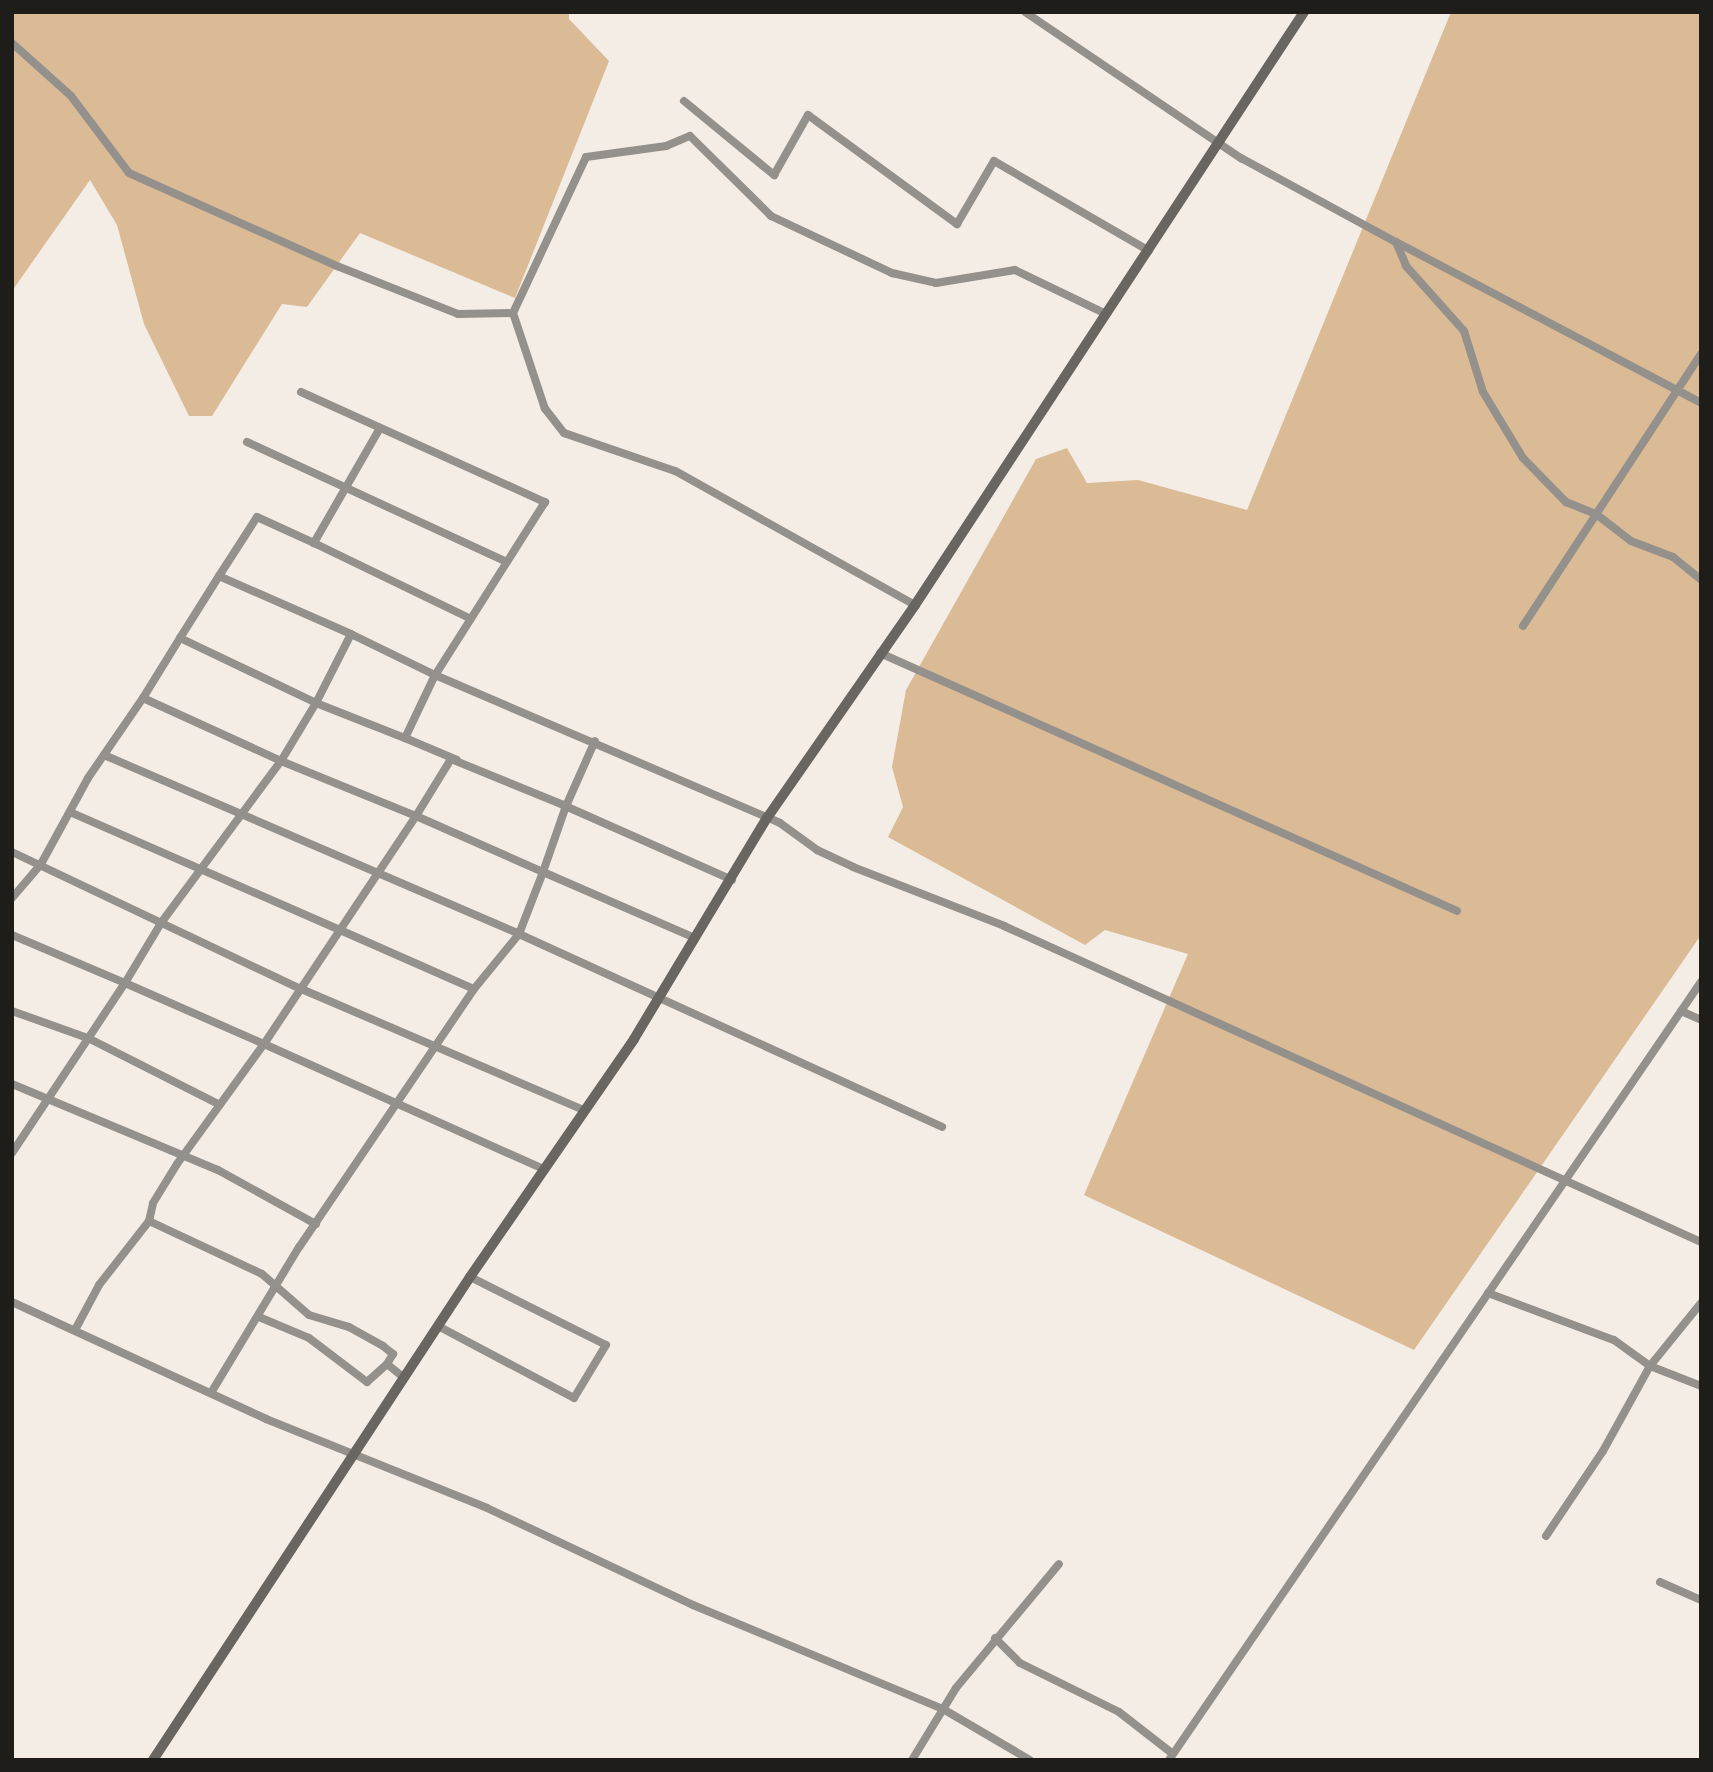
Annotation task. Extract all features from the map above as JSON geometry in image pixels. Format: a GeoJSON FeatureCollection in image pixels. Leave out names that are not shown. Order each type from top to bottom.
{"type":"FeatureCollection","features":[{"type":"Feature","properties":{"kind":"street"},"geometry":{"type":"LineString","coordinates":[[1026,12],[1309,199],[1701,403]]}},
{"type":"Feature","properties":{"kind":"street"},"geometry":{"type":"LineString","coordinates":[[153,1760],[470,1277],[656,1000],[732,880],[767,818],[915,605],[1304,12]]}},
{"type":"Feature","properties":{"kind":"street"},"geometry":{"type":"LineString","coordinates":[[12,43],[71,96],[129,173],[337,266],[458,314],[513,313]]}},
{"type":"Feature","properties":{"kind":"street"},"geometry":{"type":"LineString","coordinates":[[684,101],[774,175],[808,115],[957,224],[994,161],[1149,251]]}},
{"type":"Feature","properties":{"kind":"street"},"geometry":{"type":"LineString","coordinates":[[915,605],[676,471],[564,433],[545,409],[513,313],[586,157],[666,146],[690,136],[771,216],[892,273],[936,283],[1015,270],[1106,314]]}},
{"type":"Feature","properties":{"kind":"street"},"geometry":{"type":"LineString","coordinates":[[1396,242],[1406,266],[1464,331],[1483,392],[1523,458],[1566,502],[1596,514],[1631,541],[1673,557],[1701,580]]}},
{"type":"Feature","properties":{"kind":"street"},"geometry":{"type":"LineString","coordinates":[[1523,626],[1701,354]]}},
{"type":"Feature","properties":{"kind":"street"},"geometry":{"type":"LineString","coordinates":[[301,392],[545,502],[436,675],[405,738]]}},
{"type":"Feature","properties":{"kind":"street"},"geometry":{"type":"LineString","coordinates":[[314,542],[380,428]]}},
{"type":"Feature","properties":{"kind":"street"},"geometry":{"type":"LineString","coordinates":[[247,442],[507,562]]}},
{"type":"Feature","properties":{"kind":"street"},"geometry":{"type":"LineString","coordinates":[[12,898],[41,864],[104,755],[257,517],[471,619]]}},
{"type":"Feature","properties":{"kind":"street"},"geometry":{"type":"LineString","coordinates":[[219,576],[436,675],[595,741],[767,818],[853,867],[1004,926],[1563,1182],[1607,1196],[1701,1242]]}},
{"type":"Feature","properties":{"kind":"street"},"geometry":{"type":"LineString","coordinates":[[12,1153],[125,983],[161,923],[281,761],[316,703],[351,634]]}},
{"type":"Feature","properties":{"kind":"street"},"geometry":{"type":"LineString","coordinates":[[180,638],[316,703],[566,806],[732,880]]}},
{"type":"Feature","properties":{"kind":"street"},"geometry":{"type":"LineString","coordinates":[[880,653],[1457,911]]}},
{"type":"Feature","properties":{"kind":"street"},"geometry":{"type":"LineString","coordinates":[[143,698],[281,761],[416,816],[695,937]]}},
{"type":"Feature","properties":{"kind":"street"},"geometry":{"type":"LineString","coordinates":[[211,1393],[316,1224],[398,1105],[436,1043],[474,989],[519,934],[566,806],[595,741]]}},
{"type":"Feature","properties":{"kind":"street"},"geometry":{"type":"LineString","coordinates":[[104,755],[519,934],[656,1000],[942,1127]]}},
{"type":"Feature","properties":{"kind":"street"},"geometry":{"type":"LineString","coordinates":[[75,1331],[99,1285],[149,1221],[153,1203],[183,1155],[264,1044],[451,759],[566,806]]}},
{"type":"Feature","properties":{"kind":"street"},"geometry":{"type":"LineString","coordinates":[[72,813],[201,872],[474,989]]}},
{"type":"Feature","properties":{"kind":"street"},"geometry":{"type":"LineString","coordinates":[[12,852],[299,988],[436,1043],[584,1110]]}},
{"type":"Feature","properties":{"kind":"street"},"geometry":{"type":"LineString","coordinates":[[12,935],[542,1169]]}},
{"type":"Feature","properties":{"kind":"street"},"geometry":{"type":"LineString","coordinates":[[995,1638],[1020,1663],[1119,1712],[1171,1757],[1701,982]]}},
{"type":"Feature","properties":{"kind":"street"},"geometry":{"type":"LineString","coordinates":[[12,1011],[88,1038],[218,1104]]}},
{"type":"Feature","properties":{"kind":"street"},"geometry":{"type":"LineString","coordinates":[[1681,1012],[1701,1020]]}},
{"type":"Feature","properties":{"kind":"street"},"geometry":{"type":"LineString","coordinates":[[12,1084],[49,1096],[183,1155],[316,1224]]}},
{"type":"Feature","properties":{"kind":"street"},"geometry":{"type":"LineString","coordinates":[[149,1221],[237,1259],[277,1286],[309,1315],[349,1327],[393,1354],[387,1364],[367,1382],[309,1338],[259,1317]]}},
{"type":"Feature","properties":{"kind":"street"},"geometry":{"type":"LineString","coordinates":[[438,1326],[574,1398],[606,1345],[470,1277]]}},
{"type":"Feature","properties":{"kind":"street"},"geometry":{"type":"LineString","coordinates":[[1488,1293],[1614,1340],[1650,1366],[1701,1386]]}},
{"type":"Feature","properties":{"kind":"street"},"geometry":{"type":"LineString","coordinates":[[12,1302],[353,1456],[487,1508],[693,1605],[943,1709],[1030,1760]]}},
{"type":"Feature","properties":{"kind":"street"},"geometry":{"type":"LineString","coordinates":[[1546,1536],[1603,1451],[1650,1366],[1701,1303]]}},
{"type":"Feature","properties":{"kind":"street"},"geometry":{"type":"LineString","coordinates":[[387,1364],[404,1378]]}},
{"type":"Feature","properties":{"kind":"street"},"geometry":{"type":"LineString","coordinates":[[912,1760],[943,1709],[995,1638],[1059,1564]]}},
{"type":"Feature","properties":{"kind":"street"},"geometry":{"type":"LineString","coordinates":[[1660,1582],[1701,1601]]}},
{"type":"Feature","properties":{"kind":"shaded area"},"geometry":{"type":"Polygon","coordinates":[[[12,12],[569,12],[569,19],[609,61],[515,298],[360,233],[307,307],[282,304],[212,416],[189,416],[144,324],[117,225],[90,180],[12,291],[12,12]]]}},
{"type":"Feature","properties":{"kind":"shaded area"},"geometry":{"type":"Polygon","coordinates":[[[1451,12],[1701,12],[1701,935],[1414,1350],[1084,1195],[1188,954],[1105,930],[1085,945],[888,837],[903,807],[892,767],[906,690],[1036,459],[1067,448],[1087,483],[1138,480],[1247,510],[1451,12]]]}}]}
